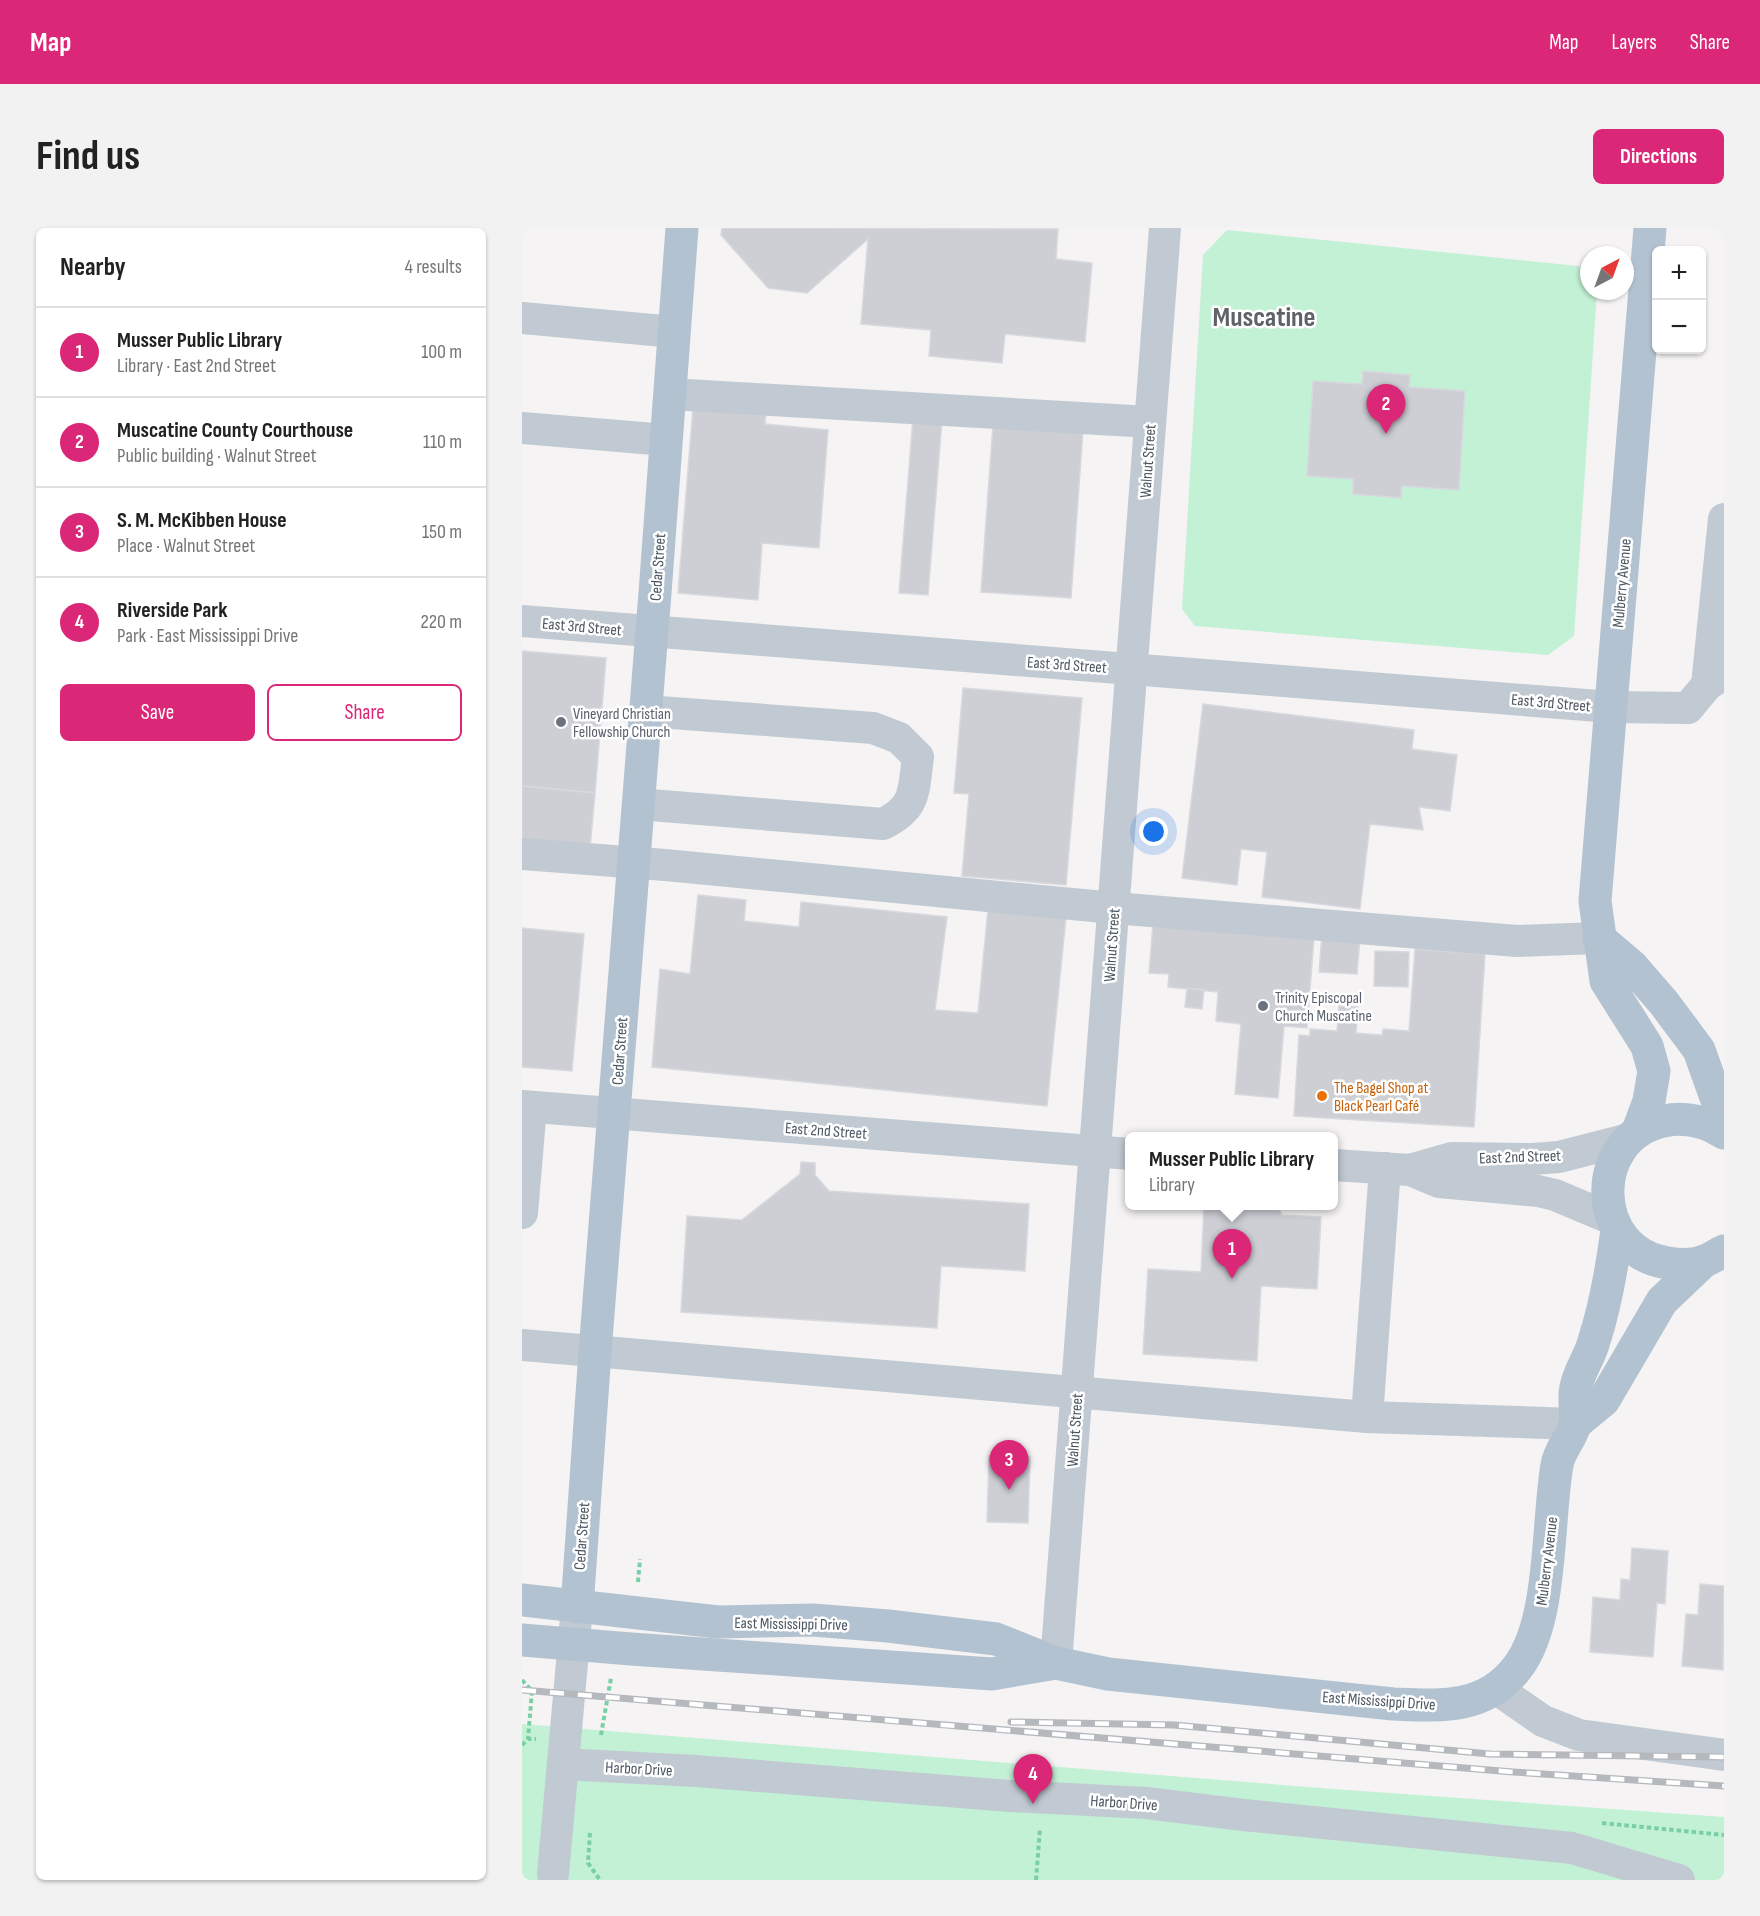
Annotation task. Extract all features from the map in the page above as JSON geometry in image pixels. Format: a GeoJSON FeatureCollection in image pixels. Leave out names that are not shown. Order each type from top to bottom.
{"type":"FeatureCollection","features":[{"type":"Feature","properties":{"kind":"main road","name":"Cedar Street"},"geometry":{"type":"LineString","coordinates":[[577,1607],[682,228]]}},
{"type":"Feature","properties":{"kind":"main road","name":"Mulberry Avenue"},"geometry":{"type":"LineString","coordinates":[[1575,1424],[1575,1388],[1593,1347],[1604,1310],[1614,1224],[1607,1197],[1608,1176],[1616,1156],[1633,1135],[1649,1101],[1654,1071],[1647,1046],[1606,981],[1595,902],[1650,228]]}},
{"type":"Feature","properties":{"kind":"main road"},"geometry":{"type":"LineString","coordinates":[[1599,938],[1632,966],[1664,1003],[1699,1050],[1724,1120]]}},
{"type":"Feature","properties":{"kind":"main road"},"geometry":{"type":"LineString","coordinates":[[1633,1135],[1655,1122],[1674,1118],[1694,1119],[1724,1133]]}},
{"type":"Feature","properties":{"kind":"main road"},"geometry":{"type":"LineString","coordinates":[[1614,1224],[1627,1243],[1641,1254],[1660,1262],[1682,1265],[1713,1256]]}},
{"type":"Feature","properties":{"kind":"main road","name":"Mulberry Avenue"},"geometry":{"type":"LineString","coordinates":[[1497,1689],[1517,1669],[1528,1652],[1539,1620],[1557,1462],[1575,1424],[1604,1400],[1662,1301],[1713,1256]]}},
{"type":"Feature","properties":{"kind":"main road","name":"East Mississippi Drive"},"geometry":{"type":"LineString","coordinates":[[522,1600],[718,1623],[813,1620],[888,1626],[996,1639],[1056,1663],[1108,1674],[1393,1704],[1462,1703],[1482,1697],[1497,1689]]}},
{"type":"Feature","properties":{"kind":"main road","name":"East Mississippi Drive"},"geometry":{"type":"LineString","coordinates":[[522,1640],[992,1674],[1056,1663]]}},
{"type":"Feature","properties":{"kind":"street","name":"Walnut Street"},"geometry":{"type":"LineString","coordinates":[[1056,1663],[1165,228]]}},
{"type":"Feature","properties":{"kind":"street"},"geometry":{"type":"LineString","coordinates":[[522,318],[674,332]]}},
{"type":"Feature","properties":{"kind":"street"},"geometry":{"type":"LineString","coordinates":[[670,394],[1150,422]]}},
{"type":"Feature","properties":{"kind":"street"},"geometry":{"type":"LineString","coordinates":[[522,428],[666,440]]}},
{"type":"Feature","properties":{"kind":"street"},"geometry":{"type":"LineString","coordinates":[[1716,680],[1724,519]]}},
{"type":"Feature","properties":{"kind":"street","name":"East 3rd Street"},"geometry":{"type":"LineString","coordinates":[[522,621],[1611,707],[1688,708],[1716,680]]}},
{"type":"Feature","properties":{"kind":"street"},"geometry":{"type":"LineString","coordinates":[[638,804],[883,824],[898,817],[912,800],[918,757],[899,738],[873,728],[646,711]]}},
{"type":"Feature","properties":{"kind":"street"},"geometry":{"type":"LineString","coordinates":[[522,854],[634,862],[1113,908],[1517,940],[1599,938]]}},
{"type":"Feature","properties":{"kind":"street"},"geometry":{"type":"LineString","coordinates":[[522,1213],[526,1107]]}},
{"type":"Feature","properties":{"kind":"street","name":"East 2nd Street"},"geometry":{"type":"LineString","coordinates":[[526,1107],[1125,1154]]}},
{"type":"Feature","properties":{"kind":"street","name":"East 2nd Street"},"geometry":{"type":"LineString","coordinates":[[1338,1166],[1398,1169],[1452,1158],[1559,1157],[1633,1135]]}},
{"type":"Feature","properties":{"kind":"street"},"geometry":{"type":"LineString","coordinates":[[1366,1417],[1398,1169]]}},
{"type":"Feature","properties":{"kind":"street","name":"East 2nd Street"},"geometry":{"type":"LineString","coordinates":[[1398,1169],[1439,1182],[1538,1191],[1555,1195],[1614,1224]]}},
{"type":"Feature","properties":{"kind":"street"},"geometry":{"type":"LineString","coordinates":[[522,1345],[1366,1417],[1575,1424]]}},
{"type":"Feature","properties":{"kind":"street","name":"Cedar Street"},"geometry":{"type":"LineString","coordinates":[[553,1875],[577,1607]]}},
{"type":"Feature","properties":{"kind":"street"},"geometry":{"type":"LineString","coordinates":[[1497,1689],[1543,1721],[1579,1735],[1724,1755]]}},
{"type":"Feature","properties":{"kind":"street","name":"Harbor Drive"},"geometry":{"type":"LineString","coordinates":[[563,1764],[696,1771],[1042,1798],[1146,1803],[1572,1848],[1679,1880]]}},
{"type":"Feature","properties":{"kind":"path"},"geometry":{"type":"LineString","coordinates":[[637,1588],[640,1559]]}},
{"type":"Feature","properties":{"kind":"path"},"geometry":{"type":"LineString","coordinates":[[599,1742],[610,1679],[614,1673]]}},
{"type":"Feature","properties":{"kind":"path"},"geometry":{"type":"LineString","coordinates":[[522,1680],[532,1691],[528,1739]]}},
{"type":"Feature","properties":{"kind":"path"},"geometry":{"type":"LineString","coordinates":[[1036,1880],[1042,1798]]}},
{"type":"Feature","properties":{"kind":"path"},"geometry":{"type":"LineString","coordinates":[[590,1832],[588,1863],[600,1880]]}},
{"type":"Feature","properties":{"kind":"green space"},"geometry":{"type":"Polygon","coordinates":[[[1227,230],[1580,267],[1580,300],[1596,300],[1574,636],[1548,655],[1195,626],[1182,609],[1203,255],[1227,230]]]}},
{"type":"Feature","properties":{"kind":"green space"},"geometry":{"type":"Polygon","coordinates":[[[522,1724],[1333,1789],[1724,1817],[1724,1880],[522,1880],[522,1724]]]}},
{"type":"Feature","properties":{"kind":"building"},"geometry":{"type":"Polygon","coordinates":[[[722,228],[1058,229],[1056,259],[1092,263],[1085,342],[1005,334],[1002,363],[929,356],[931,330],[861,324],[868,239],[807,293],[768,288],[721,235],[722,228]]]}},
{"type":"Feature","properties":{"kind":"building"},"geometry":{"type":"Polygon","coordinates":[[[1363,371],[1410,375],[1409,387],[1465,391],[1459,490],[1402,486],[1401,498],[1353,494],[1353,479],[1307,476],[1313,381],[1362,384],[1363,371]]]}},
{"type":"Feature","properties":{"kind":"building"},"geometry":{"type":"Polygon","coordinates":[[[693,408],[766,414],[765,424],[828,430],[819,548],[762,543],[758,600],[678,593],[693,408]]]}},
{"type":"Feature","properties":{"kind":"building"},"geometry":{"type":"Polygon","coordinates":[[[913,418],[942,420],[928,595],[899,593],[913,418]]]}},
{"type":"Feature","properties":{"kind":"building"},"geometry":{"type":"Polygon","coordinates":[[[993,424],[1083,430],[1071,598],[981,592],[993,424]]]}},
{"type":"Feature","properties":{"kind":"building","name":"Vineyard Christian Fellowship Church"},"geometry":{"type":"Polygon","coordinates":[[[522,651],[606,658],[595,793],[522,786],[522,651]]]}},
{"type":"Feature","properties":{"kind":"building"},"geometry":{"type":"Polygon","coordinates":[[[963,688],[1082,698],[1066,885],[962,876],[969,794],[954,793],[963,688]]]}},
{"type":"Feature","properties":{"kind":"building"},"geometry":{"type":"Polygon","coordinates":[[[1203,704],[1414,730],[1412,749],[1457,755],[1450,811],[1419,807],[1423,830],[1370,824],[1360,909],[1262,897],[1267,852],[1241,849],[1237,885],[1182,878],[1203,704]]]}},
{"type":"Feature","properties":{"kind":"building"},"geometry":{"type":"Polygon","coordinates":[[[522,786],[595,793],[590,848],[522,843],[522,786]]]}},
{"type":"Feature","properties":{"kind":"building"},"geometry":{"type":"Polygon","coordinates":[[[698,895],[746,900],[744,921],[799,927],[801,902],[947,917],[935,1010],[978,1013],[988,909],[1066,917],[1047,1106],[652,1067],[660,969],[690,974],[698,895]]]}},
{"type":"Feature","properties":{"kind":"building","name":"Trinity Episcopal Church Muscatine"},"geometry":{"type":"Polygon","coordinates":[[[1153,923],[1314,937],[1307,1028],[1284,1026],[1278,1098],[1235,1094],[1241,1024],[1216,1021],[1218,992],[1168,987],[1169,974],[1149,973],[1153,923]]]}},
{"type":"Feature","properties":{"kind":"building"},"geometry":{"type":"Polygon","coordinates":[[[522,928],[584,934],[572,1071],[522,1067],[522,928]]]}},
{"type":"Feature","properties":{"kind":"building"},"geometry":{"type":"Polygon","coordinates":[[[1322,934],[1360,937],[1357,974],[1319,972],[1322,934]]]}},
{"type":"Feature","properties":{"kind":"building"},"geometry":{"type":"Polygon","coordinates":[[[1415,949],[1485,954],[1474,1127],[1294,1116],[1299,1035],[1310,1036],[1310,1029],[1337,1031],[1339,1006],[1358,1007],[1356,1033],[1382,1035],[1383,1029],[1409,1031],[1415,949]]]}},
{"type":"Feature","properties":{"kind":"building"},"geometry":{"type":"Polygon","coordinates":[[[1375,951],[1409,952],[1408,987],[1374,986],[1375,951]]]}},
{"type":"Feature","properties":{"kind":"building"},"geometry":{"type":"Polygon","coordinates":[[[1187,988],[1204,990],[1202,1009],[1185,1007],[1187,988]]]}},
{"type":"Feature","properties":{"kind":"building"},"geometry":{"type":"Polygon","coordinates":[[[801,1162],[815,1163],[815,1175],[829,1191],[1029,1204],[1025,1271],[941,1266],[937,1328],[681,1312],[687,1216],[742,1220],[800,1174],[801,1162]]]}},
{"type":"Feature","properties":{"kind":"building"},"geometry":{"type":"Polygon","coordinates":[[[1204,1210],[1280,1210],[1282,1215],[1321,1217],[1317,1289],[1261,1286],[1257,1361],[1143,1354],[1148,1269],[1201,1272],[1204,1210]]]}},
{"type":"Feature","properties":{"kind":"building"},"geometry":{"type":"Polygon","coordinates":[[[989,1456],[1030,1457],[1028,1523],[987,1522],[989,1456]]]}},
{"type":"Feature","properties":{"kind":"building"},"geometry":{"type":"Polygon","coordinates":[[[1632,1548],[1668,1551],[1665,1604],[1657,1603],[1653,1657],[1590,1652],[1593,1597],[1620,1600],[1621,1579],[1630,1580],[1632,1548]]]}},
{"type":"Feature","properties":{"kind":"building"},"geometry":{"type":"Polygon","coordinates":[[[1700,1584],[1724,1586],[1723,1670],[1682,1666],[1686,1614],[1698,1615],[1700,1584]]]}},
{"type":"Feature","properties":{"kind":"railway"},"geometry":{"type":"LineString","coordinates":[[522,1690],[1513,1772],[1724,1786]]}},
{"type":"Feature","properties":{"kind":"railway"},"geometry":{"type":"LineString","coordinates":[[1011,1722],[1174,1725],[1490,1754],[1724,1757]]}},
{"type":"Feature","properties":{"kind":"place","name":"Muscatine County Courthouse"},"geometry":{"type":"Point","coordinates":[1386,434]}},
{"type":"Feature","properties":{"kind":"place","name":"Vineyard Christian Fellowship Church"},"geometry":{"type":"Point","coordinates":[561,722]}},
{"type":"Feature","properties":{"kind":"place","name":"Trinity Episcopal Church Muscatine"},"geometry":{"type":"Point","coordinates":[1263,1006]}},
{"type":"Feature","properties":{"kind":"place","name":"The Bagel Shop at Black Pearl Café"},"geometry":{"type":"Point","coordinates":[1322,1096]}},
{"type":"Feature","properties":{"kind":"place","name":"Musser Public Library"},"geometry":{"type":"Point","coordinates":[1232,1279]}},
{"type":"Feature","properties":{"kind":"place","name":"S. M. McKibben House"},"geometry":{"type":"Point","coordinates":[1009,1490]}},
{"type":"Feature","properties":{"kind":"place","name":"Riverside Park"},"geometry":{"type":"Point","coordinates":[1033,1804]}},
{"type":"Feature","properties":{"kind":"district","name":"Muscatine"},"geometry":{"type":"Point","coordinates":[1264,316]}}]}
